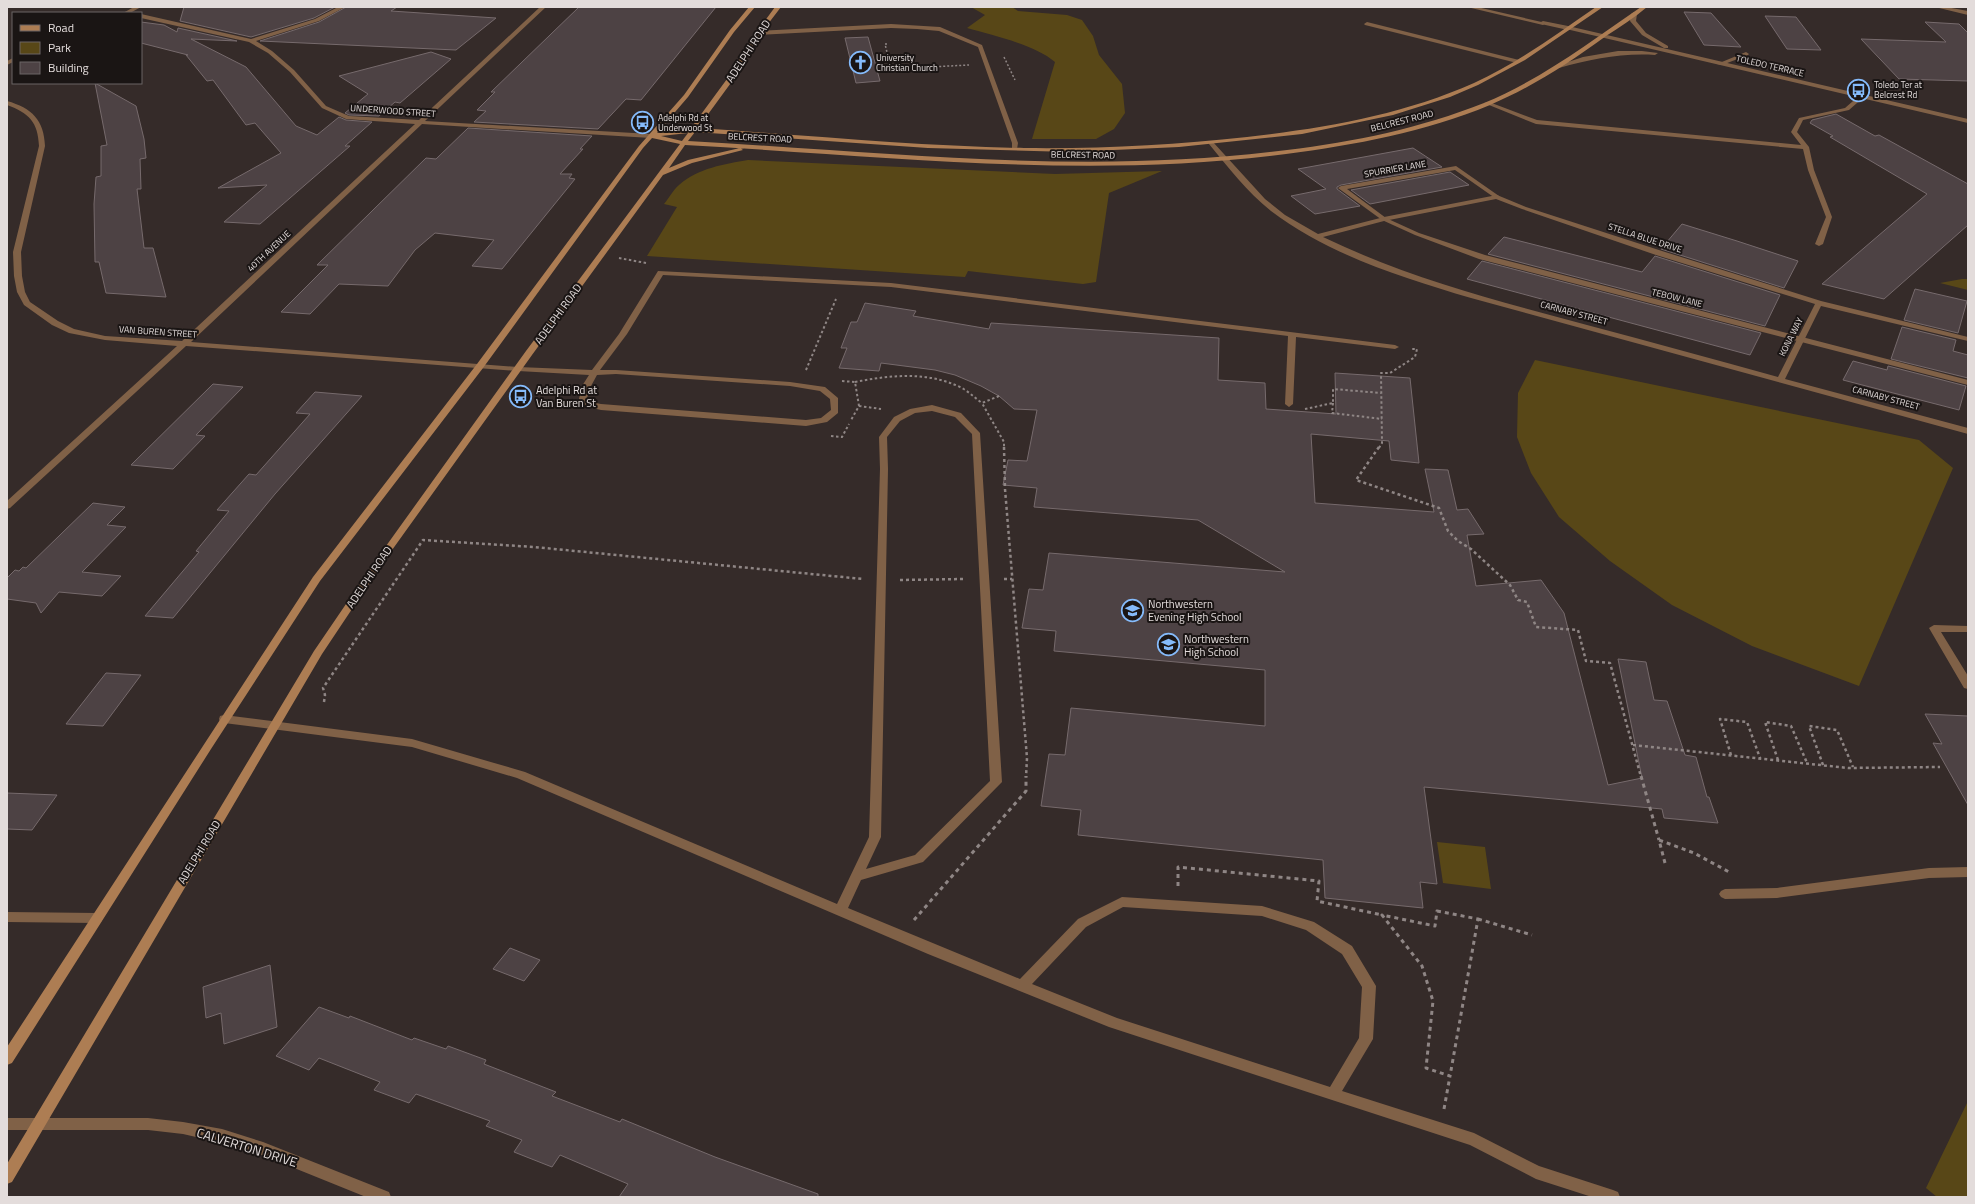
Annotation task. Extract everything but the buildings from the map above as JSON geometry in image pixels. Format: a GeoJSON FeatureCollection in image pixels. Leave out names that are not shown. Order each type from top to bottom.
{"type":"FeatureCollection","features":[{"type":"Feature","properties":{"kind":"main road","name":"ADELPHI ROAD"},"geometry":{"type":"LineString","coordinates":[[7,1060],[96,918],[316,579],[480,366],[652,136],[686,96],[732,31],[752,7]]}},
{"type":"Feature","properties":{"kind":"main road","name":"ADELPHI ROAD"},"geometry":{"type":"LineString","coordinates":[[7,1177],[274,724],[318,653],[379,562],[518,368],[730,80],[759,33],[778,7]]}},
{"type":"Feature","properties":{"kind":"main road","name":"BELCREST ROAD"},"geometry":{"type":"LineString","coordinates":[[652,136],[693,130],[1015,148],[1121,149],[1211,143],[1283,135],[1376,118],[1431,102],[1477,84],[1517,61],[1600,7]]}},
{"type":"Feature","properties":{"kind":"main road","name":"BELCREST ROAD"},"geometry":{"type":"LineString","coordinates":[[652,136],[683,143],[983,161],[1079,165],[1226,160],[1298,151],[1360,141],[1436,122],[1487,103],[1523,87],[1559,66],[1644,7]]}},
{"type":"Feature","properties":{"kind":"main road"},"geometry":{"type":"LineString","coordinates":[[660,174],[690,161],[705,157],[731,151],[768,148]]}},
{"type":"Feature","properties":{"kind":"street"},"geometry":{"type":"LineString","coordinates":[[129,12],[138,7]]}},
{"type":"Feature","properties":{"kind":"street"},"geometry":{"type":"LineString","coordinates":[[251,41],[304,25],[342,7]]}},
{"type":"Feature","properties":{"kind":"street","name":"40TH AVENUE"},"geometry":{"type":"LineString","coordinates":[[7,506],[185,344],[418,122],[543,7]]}},
{"type":"Feature","properties":{"kind":"street","name":"TOLEDO TERRACE"},"geometry":{"type":"LineString","coordinates":[[1470,7],[1568,28],[1968,121]]}},
{"type":"Feature","properties":{"kind":"street"},"geometry":{"type":"LineString","coordinates":[[1938,7],[1968,13]]}},
{"type":"Feature","properties":{"kind":"street"},"geometry":{"type":"LineString","coordinates":[[1634,14],[1633,21],[1651,40],[1688,56]]}},
{"type":"Feature","properties":{"kind":"street","name":"UNDERWOOD STREET"},"geometry":{"type":"LineString","coordinates":[[142,16],[251,41],[270,52],[292,71],[324,108],[330,112],[359,120],[418,122],[652,136]]}},
{"type":"Feature","properties":{"kind":"street"},"geometry":{"type":"LineString","coordinates":[[1367,24],[1517,61]]}},
{"type":"Feature","properties":{"kind":"street"},"geometry":{"type":"LineString","coordinates":[[759,33],[891,26],[940,29],[980,46],[1015,143],[1015,148]]}},
{"type":"Feature","properties":{"kind":"street"},"geometry":{"type":"LineString","coordinates":[[1559,66],[1596,54],[1614,52],[1688,56]]}},
{"type":"Feature","properties":{"kind":"street"},"geometry":{"type":"LineString","coordinates":[[1720,64],[1746,54]]}},
{"type":"Feature","properties":{"kind":"street"},"geometry":{"type":"LineString","coordinates":[[1819,244],[1829,217],[1812,170],[1806,147],[1794,132],[1801,119],[1847,109],[1862,96]]}},
{"type":"Feature","properties":{"kind":"street","name":"VAN BUREN STREET"},"geometry":{"type":"LineString","coordinates":[[7,103],[32,115],[40,126],[42,134],[42,146],[17,252],[18,276],[21,292],[27,303],[40,313],[72,331],[105,338],[480,366],[594,373],[616,372],[790,384],[822,389],[834,398],[835,411],[824,420],[806,423],[616,409],[582,403],[582,394],[594,373]]}},
{"type":"Feature","properties":{"kind":"street"},"geometry":{"type":"LineString","coordinates":[[1487,103],[1536,122],[1806,147]]}},
{"type":"Feature","properties":{"kind":"street","name":"CARNABY STREET"},"geometry":{"type":"LineString","coordinates":[[1211,143],[1251,189],[1282,216],[1317,236],[1385,268],[1481,298],[1968,431]]}},
{"type":"Feature","properties":{"kind":"street","name":"SPURRIER LANE"},"geometry":{"type":"LineString","coordinates":[[1384,219],[1341,188],[1456,168],[1497,197]]}},
{"type":"Feature","properties":{"kind":"street"},"geometry":{"type":"LineString","coordinates":[[1317,236],[1384,219],[1497,197]]}},
{"type":"Feature","properties":{"kind":"street","name":"STELLA BLUE DRIVE"},"geometry":{"type":"LineString","coordinates":[[1497,197],[1524,208],[1652,251],[1819,303],[1968,339]]}},
{"type":"Feature","properties":{"kind":"street","name":"TEBOW LANE"},"geometry":{"type":"LineString","coordinates":[[1384,219],[1417,234],[1482,257],[1968,383]]}},
{"type":"Feature","properties":{"kind":"street"},"geometry":{"type":"LineString","coordinates":[[594,373],[616,345],[661,272],[892,285],[1395,347]]}},
{"type":"Feature","properties":{"kind":"street","name":"KONA WAY"},"geometry":{"type":"LineString","coordinates":[[1780,380],[1819,303]]}},
{"type":"Feature","properties":{"kind":"street"},"geometry":{"type":"LineString","coordinates":[[1289,404],[1292,334]]}},
{"type":"Feature","properties":{"kind":"street"},"geometry":{"type":"LineString","coordinates":[[840,911],[856,877],[875,837],[884,469],[882,437],[897,419],[913,411],[932,408],[958,415],[976,433],[996,782],[919,859],[856,877]]}},
{"type":"Feature","properties":{"kind":"street"},"geometry":{"type":"LineString","coordinates":[[1968,629],[1934,628],[1968,685]]}},
{"type":"Feature","properties":{"kind":"street"},"geometry":{"type":"LineString","coordinates":[[224,719],[274,724],[412,743],[521,774],[840,911],[1114,1023],[1474,1140],[1536,1172],[1613,1197]]}},
{"type":"Feature","properties":{"kind":"street"},"geometry":{"type":"LineString","coordinates":[[1725,894],[1777,893],[1929,873],[1968,872]]}},
{"type":"Feature","properties":{"kind":"street"},"geometry":{"type":"LineString","coordinates":[[1022,986],[1082,923],[1122,902],[1262,911],[1310,926],[1347,950],[1369,986],[1366,1038],[1333,1094]]}},
{"type":"Feature","properties":{"kind":"street"},"geometry":{"type":"LineString","coordinates":[[7,917],[96,918]]}},
{"type":"Feature","properties":{"kind":"street","name":"CALVERTON DRIVE"},"geometry":{"type":"LineString","coordinates":[[7,1124],[148,1124],[183,1128],[222,1136],[263,1149],[384,1197]]}},
{"type":"Feature","properties":{"kind":"path"},"geometry":{"type":"LineString","coordinates":[[891,44],[885,44],[891,69],[1007,64]]}},
{"type":"Feature","properties":{"kind":"path"},"geometry":{"type":"LineString","coordinates":[[1001,52],[1015,80]]}},
{"type":"Feature","properties":{"kind":"path"},"geometry":{"type":"LineString","coordinates":[[806,371],[838,294]]}},
{"type":"Feature","properties":{"kind":"path"},"geometry":{"type":"LineString","coordinates":[[1395,347],[1417,349],[1415,357],[1390,373],[1381,373],[1382,443],[1356,480],[1439,508],[1443,514],[1448,531],[1458,541],[1471,548],[1510,585],[1518,600],[1527,602],[1536,627],[1578,630],[1586,661],[1610,663],[1665,863]]}},
{"type":"Feature","properties":{"kind":"path"},"geometry":{"type":"LineString","coordinates":[[855,382],[885,376],[924,376],[959,387],[982,403]]}},
{"type":"Feature","properties":{"kind":"path"},"geometry":{"type":"LineString","coordinates":[[1381,393],[1333,389],[1332,413],[1382,419]]}},
{"type":"Feature","properties":{"kind":"path"},"geometry":{"type":"LineString","coordinates":[[1303,409],[1310,409],[1332,403]]}},
{"type":"Feature","properties":{"kind":"path"},"geometry":{"type":"LineString","coordinates":[[324,702],[325,695],[323,688],[423,540],[494,543],[600,554],[791,570],[881,581],[1012,578]]}},
{"type":"Feature","properties":{"kind":"path"},"geometry":{"type":"LineString","coordinates":[[1731,755],[1720,719],[1747,722],[1760,758]]}},
{"type":"Feature","properties":{"kind":"path"},"geometry":{"type":"LineString","coordinates":[[1778,760],[1765,722],[1791,726],[1808,763]]}},
{"type":"Feature","properties":{"kind":"path"},"geometry":{"type":"LineString","coordinates":[[1824,765],[1809,726],[1837,730],[1853,768]]}},
{"type":"Feature","properties":{"kind":"path"},"geometry":{"type":"LineString","coordinates":[[1633,745],[1853,768],[1940,768]]}},
{"type":"Feature","properties":{"kind":"path"},"geometry":{"type":"LineString","coordinates":[[1659,840],[1694,852],[1731,873],[1754,894]]}},
{"type":"Feature","properties":{"kind":"path"},"geometry":{"type":"LineString","coordinates":[[1178,905],[1178,867],[1319,881],[1317,901],[1435,926],[1437,911],[1478,919],[1532,935]]}},
{"type":"Feature","properties":{"kind":"path"},"geometry":{"type":"LineString","coordinates":[[1382,915],[1422,966],[1433,1001],[1426,1068],[1450,1076]]}},
{"type":"Feature","properties":{"kind":"path"},"geometry":{"type":"LineString","coordinates":[[1441,1130],[1478,919]]}},
{"type":"Feature","properties":{"kind":"green space"},"geometry":{"type":"Polygon","coordinates":[[[971,7],[1012,7],[1018,11],[1067,15],[1082,20],[1093,36],[1099,55],[1122,84],[1125,113],[1114,129],[1096,139],[1032,139],[1055,62],[1037,50],[1001,37],[967,28],[985,15],[971,7]]]}},
{"type":"Feature","properties":{"kind":"green space"},"geometry":{"type":"Polygon","coordinates":[[[748,160],[1055,174],[1162,171],[1109,193],[1096,282],[1083,284],[968,271],[965,277],[647,256],[677,207],[664,204],[677,187],[686,179],[695,174],[721,165],[748,160]]]}},
{"type":"Feature","properties":{"kind":"green space"},"geometry":{"type":"Polygon","coordinates":[[[1968,279],[1968,290],[1940,283],[1968,279]]]}},
{"type":"Feature","properties":{"kind":"green space"},"geometry":{"type":"Polygon","coordinates":[[[1535,360],[1919,440],[1953,468],[1859,686],[1752,646],[1672,605],[1610,561],[1559,517],[1531,473],[1517,437],[1518,393],[1535,360]]]}},
{"type":"Feature","properties":{"kind":"green space"},"geometry":{"type":"Polygon","coordinates":[[[1437,842],[1485,847],[1491,889],[1443,883],[1437,842]]]}},
{"type":"Feature","properties":{"kind":"green space"},"geometry":{"type":"Polygon","coordinates":[[[1968,1101],[1968,1197],[1937,1197],[1926,1188],[1968,1101]]]}},
{"type":"Feature","properties":{"kind":"place","name":"University Christian Church"},"geometry":{"type":"Point","coordinates":[861,63]}},
{"type":"Feature","properties":{"kind":"place","name":"Toledo Ter at Belcrest Rd"},"geometry":{"type":"Point","coordinates":[1859,90]}},
{"type":"Feature","properties":{"kind":"place","name":"Adelphi Rd at Underwood St"},"geometry":{"type":"Point","coordinates":[643,123]}},
{"type":"Feature","properties":{"kind":"place","name":"Adelphi Rd at Van Buren St"},"geometry":{"type":"Point","coordinates":[520,396]}},
{"type":"Feature","properties":{"kind":"place","name":"Northwestern Evening High School"},"geometry":{"type":"Point","coordinates":[1133,610]}},
{"type":"Feature","properties":{"kind":"place","name":"Northwestern High School"},"geometry":{"type":"Point","coordinates":[1168,645]}}]}
